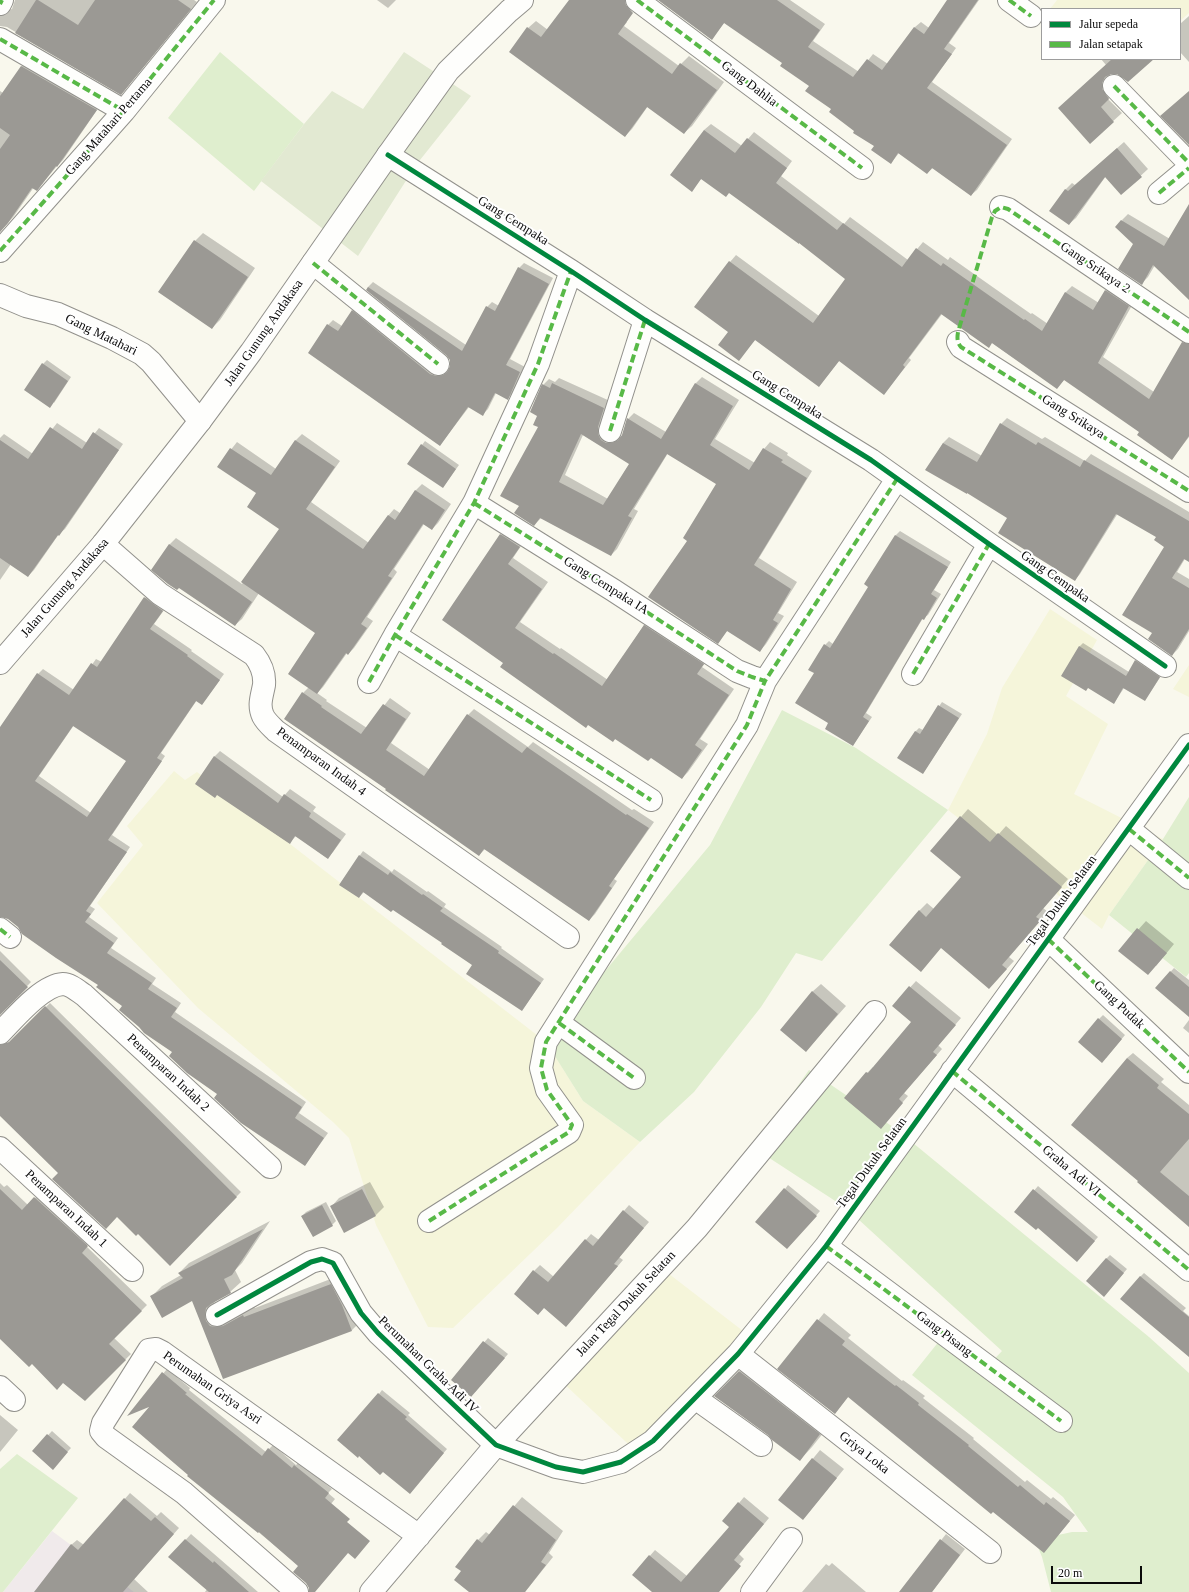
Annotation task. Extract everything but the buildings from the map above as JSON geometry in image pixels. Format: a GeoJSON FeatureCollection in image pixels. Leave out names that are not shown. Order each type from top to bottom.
{"type":"FeatureCollection","features":[{"type":"Feature","properties":{"kind":"street"},"geometry":{"type":"LineString","coordinates":[[0,4],[2,0]]}},
{"type":"Feature","properties":{"kind":"street","name":"Gang Matahari Pertama"},"geometry":{"type":"LineString","coordinates":[[0,251],[124,112],[214,0]]}},
{"type":"Feature","properties":{"kind":"street","name":"Jalan Gunung Andakasa"},"geometry":{"type":"LineString","coordinates":[[0,663],[103,544],[200,421],[251,352],[448,71],[522,0]]}},
{"type":"Feature","properties":{"kind":"street","name":"Gang Dahlia"},"geometry":{"type":"LineString","coordinates":[[637,0],[862,168]]}},
{"type":"Feature","properties":{"kind":"street"},"geometry":{"type":"LineString","coordinates":[[1009,0],[1031,16]]}},
{"type":"Feature","properties":{"kind":"street"},"geometry":{"type":"LineString","coordinates":[[0,39],[124,112]]}},
{"type":"Feature","properties":{"kind":"street"},"geometry":{"type":"LineString","coordinates":[[1114,86],[1189,163]]}},
{"type":"Feature","properties":{"kind":"street","name":"Gang Cempaka"},"geometry":{"type":"LineString","coordinates":[[388,155],[571,271],[645,320],[871,460],[1165,666]]}},
{"type":"Feature","properties":{"kind":"street"},"geometry":{"type":"LineString","coordinates":[[1159,193],[1189,168]]}},
{"type":"Feature","properties":{"kind":"street","name":"Gang Srikaya 2"},"geometry":{"type":"LineString","coordinates":[[1001,207],[1008,209],[1189,332]]}},
{"type":"Feature","properties":{"kind":"street"},"geometry":{"type":"LineString","coordinates":[[313,263],[438,364]]}},
{"type":"Feature","properties":{"kind":"street"},"geometry":{"type":"LineString","coordinates":[[369,682],[395,635],[474,503],[538,364],[571,271]]}},
{"type":"Feature","properties":{"kind":"street","name":"Gang Matahari"},"geometry":{"type":"LineString","coordinates":[[0,295],[26,306],[58,314],[112,338],[142,354],[151,362],[200,421]]}},
{"type":"Feature","properties":{"kind":"street"},"geometry":{"type":"LineString","coordinates":[[610,431],[645,320]]}},
{"type":"Feature","properties":{"kind":"street","name":"Gang Srikaya"},"geometry":{"type":"LineString","coordinates":[[958,342],[961,347],[1189,491]]}},
{"type":"Feature","properties":{"kind":"street"},"geometry":{"type":"LineString","coordinates":[[428,1221],[569,1132],[572,1125],[548,1090],[541,1068],[546,1042],[747,725],[765,681],[897,479]]}},
{"type":"Feature","properties":{"kind":"street","name":"Gang Cempaka IA"},"geometry":{"type":"LineString","coordinates":[[474,503],[738,670],[752,677],[765,681]]}},
{"type":"Feature","properties":{"kind":"street","name":"Penamparan Indah 4"},"geometry":{"type":"LineString","coordinates":[[103,544],[160,594],[254,655],[260,663],[263,672],[264,684],[261,697],[261,708],[264,717],[276,731],[568,937]]}},
{"type":"Feature","properties":{"kind":"street"},"geometry":{"type":"LineString","coordinates":[[913,674],[989,544]]}},
{"type":"Feature","properties":{"kind":"street"},"geometry":{"type":"LineString","coordinates":[[395,635],[651,800]]}},
{"type":"Feature","properties":{"kind":"street","name":"Tegal Dukuh Selatan"},"geometry":{"type":"LineString","coordinates":[[496,1445],[556,1467],[583,1472],[622,1462],[653,1441],[696,1398],[738,1354],[826,1246],[1189,745]]}},
{"type":"Feature","properties":{"kind":"street"},"geometry":{"type":"LineString","coordinates":[[1129,828],[1189,878]]}},
{"type":"Feature","properties":{"kind":"street","name":"Gang Pudak"},"geometry":{"type":"LineString","coordinates":[[1048,939],[1189,1072]]}},
{"type":"Feature","properties":{"kind":"street","name":"Penamparan Indah 2"},"geometry":{"type":"LineString","coordinates":[[0,1033],[38,996],[50,988],[63,984],[73,987],[84,995],[270,1168]]}},
{"type":"Feature","properties":{"kind":"street","name":"Jalan Tegal Dukuh Selatan"},"geometry":{"type":"LineString","coordinates":[[370,1592],[496,1445],[696,1228],[875,1012]]}},
{"type":"Feature","properties":{"kind":"street"},"geometry":{"type":"LineString","coordinates":[[559,1023],[634,1078]]}},
{"type":"Feature","properties":{"kind":"street","name":"Graha Adi VI"},"geometry":{"type":"LineString","coordinates":[[952,1071],[1189,1270]]}},
{"type":"Feature","properties":{"kind":"street","name":"Penamparan Indah 1"},"geometry":{"type":"LineString","coordinates":[[0,1148],[132,1270]]}},
{"type":"Feature","properties":{"kind":"street","name":"Gang Pisang"},"geometry":{"type":"LineString","coordinates":[[826,1246],[1061,1422]]}},
{"type":"Feature","properties":{"kind":"street","name":"Perumahan Graha Adi IV"},"geometry":{"type":"LineString","coordinates":[[217,1315],[311,1262],[322,1259],[333,1263],[361,1313],[378,1333],[496,1445]]}},
{"type":"Feature","properties":{"kind":"street","name":"Perumahan Griya Asri"},"geometry":{"type":"LineString","coordinates":[[297,1592],[184,1493],[106,1437],[101,1431],[103,1423],[149,1350],[156,1349],[162,1352],[419,1536]]}},
{"type":"Feature","properties":{"kind":"street","name":"Griya Loka"},"geometry":{"type":"LineString","coordinates":[[738,1354],[990,1552]]}},
{"type":"Feature","properties":{"kind":"street"},"geometry":{"type":"LineString","coordinates":[[696,1398],[761,1445]]}},
{"type":"Feature","properties":{"kind":"street"},"geometry":{"type":"LineString","coordinates":[[752,1592],[791,1539]]}},
{"type":"Feature","properties":{"kind":"shaded area"},"geometry":{"type":"Polygon","coordinates":[[[52,1531],[134,1592],[3,1592],[52,1531]]]}},
{"type":"Feature","properties":{"kind":"green space"},"geometry":{"type":"Polygon","coordinates":[[[1057,0],[1189,0],[1189,13],[1181,20],[1181,8],[1051,8],[1057,0]]]}},
{"type":"Feature","properties":{"kind":"green space"},"geometry":{"type":"Polygon","coordinates":[[[220,52],[304,124],[254,191],[168,118],[220,52]]]}},
{"type":"Feature","properties":{"kind":"green space"},"geometry":{"type":"Polygon","coordinates":[[[404,52],[471,96],[416,165],[358,256],[261,181],[304,124],[332,91],[363,109],[404,52]]]}},
{"type":"Feature","properties":{"kind":"green space"},"geometry":{"type":"Polygon","coordinates":[[[1050,609],[1097,640],[1066,696],[1108,724],[1074,794],[1163,839],[1109,915],[1102,929],[948,810],[987,734],[1002,688],[1050,609]]]}},
{"type":"Feature","properties":{"kind":"green space"},"geometry":{"type":"Polygon","coordinates":[[[1189,665],[1189,697],[1173,689],[1189,665]]]}},
{"type":"Feature","properties":{"kind":"green space"},"geometry":{"type":"Polygon","coordinates":[[[782,710],[856,748],[948,810],[822,961],[796,953],[761,1007],[694,1092],[640,1142],[583,1101],[546,1042],[710,845],[782,710]]]}},
{"type":"Feature","properties":{"kind":"green space"},"geometry":{"type":"Polygon","coordinates":[[[174,771],[185,780],[197,772],[546,1042],[583,1101],[640,1142],[557,1228],[453,1328],[428,1327],[376,1225],[349,1138],[333,1122],[198,1008],[97,903],[143,845],[127,826],[174,771]]]}},
{"type":"Feature","properties":{"kind":"green space"},"geometry":{"type":"Polygon","coordinates":[[[1189,797],[1189,973],[1186,977],[1109,915],[1163,839],[1189,797]]]}},
{"type":"Feature","properties":{"kind":"green space"},"geometry":{"type":"Polygon","coordinates":[[[809,1070],[896,1129],[1149,1337],[1189,1373],[1189,1592],[1051,1592],[1042,1557],[1035,1540],[1072,1532],[1088,1532],[1063,1497],[912,1375],[944,1335],[982,1372],[1002,1351],[846,1208],[754,1148],[809,1070]]]}},
{"type":"Feature","properties":{"kind":"green space"},"geometry":{"type":"Polygon","coordinates":[[[651,1260],[743,1331],[641,1456],[561,1381],[651,1260]]]}},
{"type":"Feature","properties":{"kind":"green space"},"geometry":{"type":"Polygon","coordinates":[[[17,1454],[78,1498],[3,1592],[0,1592],[0,1469],[17,1454]]]}},
{"type":"Feature","properties":{"kind":"marked path"},"geometry":{"type":"LineString","coordinates":[[0,4],[2,0]]}},
{"type":"Feature","properties":{"kind":"marked path"},"geometry":{"type":"LineString","coordinates":[[0,251],[124,111],[214,0]]}},
{"type":"Feature","properties":{"kind":"marked path"},"geometry":{"type":"LineString","coordinates":[[637,0],[862,168]]}},
{"type":"Feature","properties":{"kind":"marked path"},"geometry":{"type":"LineString","coordinates":[[1009,0],[1031,16]]}},
{"type":"Feature","properties":{"kind":"marked path"},"geometry":{"type":"LineString","coordinates":[[0,39],[124,111]]}},
{"type":"Feature","properties":{"kind":"marked path"},"geometry":{"type":"LineString","coordinates":[[1114,86],[1189,163]]}},
{"type":"Feature","properties":{"kind":"marked path"},"geometry":{"type":"LineString","coordinates":[[1159,193],[1189,168]]}},
{"type":"Feature","properties":{"kind":"marked path"},"geometry":{"type":"LineString","coordinates":[[1189,332],[1008,209],[1001,207],[995,211],[992,217],[957,338],[961,347],[1189,491]]}},
{"type":"Feature","properties":{"kind":"marked path"},"geometry":{"type":"LineString","coordinates":[[313,263],[438,364]]}},
{"type":"Feature","properties":{"kind":"marked path"},"geometry":{"type":"LineString","coordinates":[[369,682],[395,635],[474,503],[538,364],[571,271]]}},
{"type":"Feature","properties":{"kind":"marked path"},"geometry":{"type":"LineString","coordinates":[[610,431],[645,320]]}},
{"type":"Feature","properties":{"kind":"marked path"},"geometry":{"type":"LineString","coordinates":[[474,503],[613,590],[737,671],[765,681],[897,479]]}},
{"type":"Feature","properties":{"kind":"marked path"},"geometry":{"type":"LineString","coordinates":[[913,674],[989,544]]}},
{"type":"Feature","properties":{"kind":"marked path"},"geometry":{"type":"LineString","coordinates":[[395,635],[651,800]]}},
{"type":"Feature","properties":{"kind":"marked path"},"geometry":{"type":"LineString","coordinates":[[429,1221],[569,1132],[572,1125],[547,1090],[541,1068],[546,1042],[747,725],[765,681]]}},
{"type":"Feature","properties":{"kind":"marked path"},"geometry":{"type":"LineString","coordinates":[[1129,829],[1189,878]]}},
{"type":"Feature","properties":{"kind":"marked path"},"geometry":{"type":"LineString","coordinates":[[0,929],[10,937]]}},
{"type":"Feature","properties":{"kind":"marked path"},"geometry":{"type":"LineString","coordinates":[[1048,939],[1189,1072]]}},
{"type":"Feature","properties":{"kind":"marked path"},"geometry":{"type":"LineString","coordinates":[[559,1023],[634,1078]]}},
{"type":"Feature","properties":{"kind":"marked path"},"geometry":{"type":"LineString","coordinates":[[952,1071],[1189,1270]]}},
{"type":"Feature","properties":{"kind":"marked path"},"geometry":{"type":"LineString","coordinates":[[826,1246],[1061,1421]]}},
{"type":"Feature","properties":{"kind":"cycle path"},"geometry":{"type":"LineString","coordinates":[[388,155],[571,271],[645,320],[871,460],[1165,666]]}},
{"type":"Feature","properties":{"kind":"cycle path"},"geometry":{"type":"LineString","coordinates":[[217,1315],[311,1262],[322,1259],[333,1263],[361,1313],[378,1333],[496,1445],[556,1467],[583,1472],[621,1462],[653,1441],[738,1354],[826,1246],[1189,745]]}}]}
